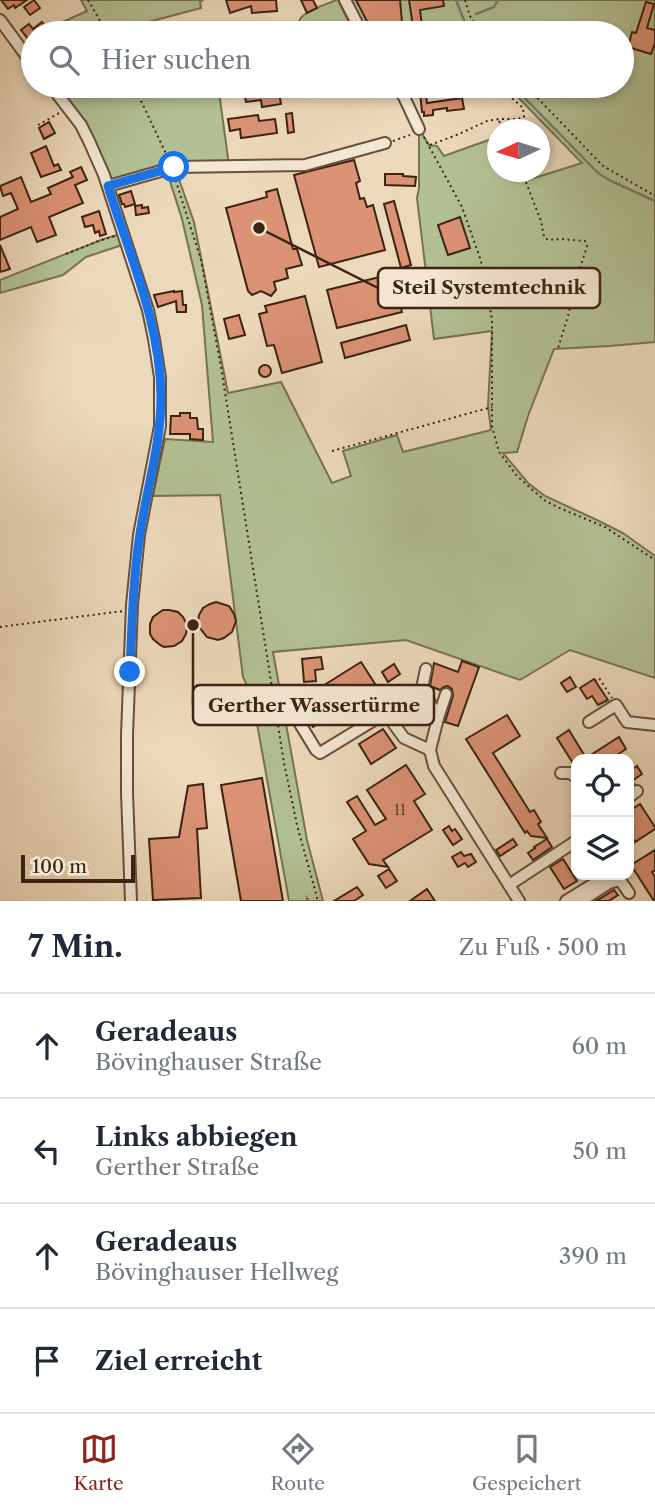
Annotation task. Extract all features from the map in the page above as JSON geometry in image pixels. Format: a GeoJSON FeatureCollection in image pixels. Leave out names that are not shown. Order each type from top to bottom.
{"type":"FeatureCollection","features":[{"type":"Feature","properties":{"kind":"street"},"geometry":{"type":"LineString","coordinates":[[345,0],[356,21]]}},
{"type":"Feature","properties":{"kind":"street"},"geometry":{"type":"LineString","coordinates":[[0,20],[21,49]]}},
{"type":"Feature","properties":{"kind":"street"},"geometry":{"type":"LineString","coordinates":[[60,98],[89,141],[108,186],[150,320],[158,359],[161,395],[159,440],[139,535],[132,605],[127,735],[131,901]]}},
{"type":"Feature","properties":{"kind":"street"},"geometry":{"type":"LineString","coordinates":[[403,98],[419,130]]}},
{"type":"Feature","properties":{"kind":"street"},"geometry":{"type":"LineString","coordinates":[[108,186],[172,168],[305,165],[385,143]]}},
{"type":"Feature","properties":{"kind":"street"},"geometry":{"type":"LineString","coordinates":[[426,669],[422,688],[438,718]]}},
{"type":"Feature","properties":{"kind":"street"},"geometry":{"type":"LineString","coordinates":[[446,694],[430,750],[434,766],[519,901]]}},
{"type":"Feature","properties":{"kind":"street"},"geometry":{"type":"LineString","coordinates":[[589,722],[616,705],[627,722],[655,720]]}},
{"type":"Feature","properties":{"kind":"street"},"geometry":{"type":"LineString","coordinates":[[294,714],[316,750],[320,752],[384,714],[404,738],[430,750]]}},
{"type":"Feature","properties":{"kind":"street"},"geometry":{"type":"LineString","coordinates":[[561,773],[571,774]]}},
{"type":"Feature","properties":{"kind":"street"},"geometry":{"type":"LineString","coordinates":[[509,885],[571,844]]}},
{"type":"Feature","properties":{"kind":"street"},"geometry":{"type":"LineString","coordinates":[[566,901],[600,880]]}},
{"type":"Feature","properties":{"kind":"street"},"geometry":{"type":"LineString","coordinates":[[582,901],[609,883],[620,880],[629,893]]}},
{"type":"Feature","properties":{"kind":"path"},"geometry":{"type":"LineString","coordinates":[[88,0],[100,21]]}},
{"type":"Feature","properties":{"kind":"path"},"geometry":{"type":"LineString","coordinates":[[465,0],[473,21]]}},
{"type":"Feature","properties":{"kind":"path"},"geometry":{"type":"LineString","coordinates":[[140,98],[172,168],[201,260],[221,368],[284,763],[318,901]]}},
{"type":"Feature","properties":{"kind":"path"},"geometry":{"type":"LineString","coordinates":[[512,98],[523,108],[524,117],[518,119]]}},
{"type":"Feature","properties":{"kind":"path"},"geometry":{"type":"LineString","coordinates":[[538,98],[603,166],[655,196]]}},
{"type":"Feature","properties":{"kind":"path"},"geometry":{"type":"LineString","coordinates":[[38,125],[68,108]]}},
{"type":"Feature","properties":{"kind":"path"},"geometry":{"type":"LineString","coordinates":[[429,145],[487,121]]}},
{"type":"Feature","properties":{"kind":"path"},"geometry":{"type":"LineString","coordinates":[[385,143],[419,130],[462,207],[481,261],[492,319],[494,436],[506,463],[544,500],[605,527],[655,560]]}},
{"type":"Feature","properties":{"kind":"path"},"geometry":{"type":"LineString","coordinates":[[526,182],[541,221],[544,237],[548,240],[585,241],[587,246],[558,348]]}},
{"type":"Feature","properties":{"kind":"path"},"geometry":{"type":"LineString","coordinates":[[66,254],[101,240],[123,235]]}},
{"type":"Feature","properties":{"kind":"path"},"geometry":{"type":"LineString","coordinates":[[332,451],[492,407]]}},
{"type":"Feature","properties":{"kind":"path"},"geometry":{"type":"LineString","coordinates":[[0,627],[128,610],[132,605]]}},
{"type":"Feature","properties":{"kind":"path"},"geometry":{"type":"LineString","coordinates":[[595,681],[599,678],[616,705]]}},
{"type":"Feature","properties":{"kind":"green space"},"geometry":{"type":"Polygon","coordinates":[[[81,0],[203,0],[200,2],[201,8],[152,21],[65,21],[87,11],[81,0]]]}},
{"type":"Feature","properties":{"kind":"green space"},"geometry":{"type":"Polygon","coordinates":[[[338,0],[348,21],[300,21],[309,12],[338,0]]]}},
{"type":"Feature","properties":{"kind":"green space"},"geometry":{"type":"Polygon","coordinates":[[[345,0],[655,0],[655,342],[554,349],[517,452],[503,453],[528,483],[545,496],[623,533],[655,556],[655,678],[570,650],[520,680],[406,640],[273,652],[307,840],[323,901],[309,901],[307,898],[307,901],[289,901],[252,696],[243,677],[220,495],[153,496],[165,439],[213,442],[202,305],[182,219],[167,172],[113,183],[61,98],[220,98],[229,165],[175,168],[194,222],[228,393],[281,382],[332,483],[351,476],[343,451],[397,435],[403,452],[491,430],[488,406],[492,331],[434,339],[417,198],[419,129],[429,145],[437,146],[444,156],[487,141],[487,182],[550,182],[550,173],[582,163],[550,130],[550,119],[539,119],[519,98],[634,98],[634,21],[356,21],[345,0]]]}},
{"type":"Feature","properties":{"kind":"green space"},"geometry":{"type":"Polygon","coordinates":[[[117,235],[122,245],[86,257],[63,275],[0,293],[0,280],[117,235]]]}},
{"type":"Feature","properties":{"kind":"building"},"geometry":{"type":"Polygon","coordinates":[[[1,0],[27,0],[8,9],[1,0]]]}},
{"type":"Feature","properties":{"kind":"building"},"geometry":{"type":"Polygon","coordinates":[[[34,0],[40,8],[30,15],[24,7],[34,0]]]}},
{"type":"Feature","properties":{"kind":"building"},"geometry":{"type":"Polygon","coordinates":[[[226,0],[276,0],[277,11],[252,13],[251,6],[230,13],[226,0]]]}},
{"type":"Feature","properties":{"kind":"building"},"geometry":{"type":"Polygon","coordinates":[[[301,0],[313,0],[317,8],[307,13],[301,0]]]}},
{"type":"Feature","properties":{"kind":"building"},"geometry":{"type":"Polygon","coordinates":[[[356,0],[400,0],[402,21],[367,21],[356,0]]]}},
{"type":"Feature","properties":{"kind":"building"},"geometry":{"type":"Polygon","coordinates":[[[409,0],[443,0],[444,6],[420,10],[421,21],[412,21],[409,0]]]}},
{"type":"Feature","properties":{"kind":"building"},"geometry":{"type":"Polygon","coordinates":[[[646,2],[654,4],[647,28],[655,30],[655,43],[651,54],[634,49],[646,2]]]}},
{"type":"Feature","properties":{"kind":"building"},"geometry":{"type":"Polygon","coordinates":[[[245,98],[280,98],[281,104],[262,107],[261,100],[246,102],[245,98]]]}},
{"type":"Feature","properties":{"kind":"building"},"geometry":{"type":"Polygon","coordinates":[[[421,98],[426,98],[427,103],[462,98],[464,109],[433,110],[433,115],[424,116],[421,98]]]}},
{"type":"Feature","properties":{"kind":"building"},"geometry":{"type":"Polygon","coordinates":[[[292,113],[294,132],[288,133],[286,114],[292,113]]]}},
{"type":"Feature","properties":{"kind":"building"},"geometry":{"type":"Polygon","coordinates":[[[258,115],[259,121],[275,119],[277,133],[241,138],[240,129],[230,131],[228,119],[258,115]]]}},
{"type":"Feature","properties":{"kind":"building"},"geometry":{"type":"Polygon","coordinates":[[[49,122],[55,133],[44,139],[39,128],[49,122]]]}},
{"type":"Feature","properties":{"kind":"building"},"geometry":{"type":"Polygon","coordinates":[[[46,146],[54,166],[58,164],[61,170],[41,177],[31,153],[46,146]]]}},
{"type":"Feature","properties":{"kind":"building"},"geometry":{"type":"Polygon","coordinates":[[[354,160],[360,181],[356,183],[360,199],[364,198],[367,207],[373,205],[385,250],[319,267],[294,175],[354,160]]]}},
{"type":"Feature","properties":{"kind":"building"},"geometry":{"type":"Polygon","coordinates":[[[81,167],[87,180],[75,185],[83,203],[49,217],[56,235],[37,242],[31,227],[0,240],[0,217],[18,209],[11,193],[3,196],[0,186],[21,177],[31,202],[51,194],[48,188],[73,177],[70,172],[81,167]]]}},
{"type":"Feature","properties":{"kind":"building"},"geometry":{"type":"Polygon","coordinates":[[[385,174],[416,177],[415,186],[385,185],[385,174]]]}},
{"type":"Feature","properties":{"kind":"building"},"geometry":{"type":"Polygon","coordinates":[[[277,189],[293,249],[297,249],[302,265],[286,269],[288,278],[274,282],[276,290],[271,296],[261,291],[252,295],[248,291],[226,208],[267,197],[266,192],[277,189]]]}},
{"type":"Feature","properties":{"kind":"building"},"geometry":{"type":"Polygon","coordinates":[[[131,191],[135,204],[125,207],[119,195],[131,191]]]}},
{"type":"Feature","properties":{"kind":"building"},"geometry":{"type":"Polygon","coordinates":[[[394,201],[411,265],[401,268],[384,204],[394,201]]]}},
{"type":"Feature","properties":{"kind":"building"},"geometry":{"type":"Polygon","coordinates":[[[142,205],[142,208],[148,207],[149,213],[136,215],[135,206],[142,205]]]}},
{"type":"Feature","properties":{"kind":"building"},"geometry":{"type":"Polygon","coordinates":[[[99,211],[106,234],[100,236],[99,231],[95,233],[93,225],[85,227],[82,217],[99,211]]]}},
{"type":"Feature","properties":{"kind":"building"},"geometry":{"type":"Polygon","coordinates":[[[460,217],[470,248],[448,255],[438,225],[460,217]]]}},
{"type":"Feature","properties":{"kind":"building"},"geometry":{"type":"Polygon","coordinates":[[[0,245],[10,269],[0,272],[0,245]]]}},
{"type":"Feature","properties":{"kind":"building"},"geometry":{"type":"Polygon","coordinates":[[[392,274],[402,312],[337,328],[327,290],[392,274]]]}},
{"type":"Feature","properties":{"kind":"building"},"geometry":{"type":"Polygon","coordinates":[[[182,291],[186,312],[177,312],[176,301],[158,307],[154,295],[182,291]]]}},
{"type":"Feature","properties":{"kind":"building"},"geometry":{"type":"Polygon","coordinates":[[[305,296],[322,362],[282,373],[274,345],[267,346],[259,314],[267,312],[265,306],[305,296]]]}},
{"type":"Feature","properties":{"kind":"building"},"geometry":{"type":"Polygon","coordinates":[[[239,315],[245,335],[229,339],[224,319],[239,315]]]}},
{"type":"Feature","properties":{"kind":"building"},"geometry":{"type":"Polygon","coordinates":[[[406,325],[410,340],[345,358],[341,343],[406,325]]]}},
{"type":"Feature","properties":{"kind":"building"},"geometry":{"type":"Polygon","coordinates":[[[265,365],[271,371],[265,377],[259,371],[265,365]]]}},
{"type":"Feature","properties":{"kind":"building"},"geometry":{"type":"Polygon","coordinates":[[[180,413],[190,413],[190,418],[197,418],[198,429],[203,429],[203,440],[190,439],[190,434],[170,434],[171,416],[180,416],[180,413]]]}},
{"type":"Feature","properties":{"kind":"building"},"geometry":{"type":"Polygon","coordinates":[[[216,602],[229,606],[236,621],[232,632],[218,640],[207,637],[197,627],[203,608],[216,602]]]}},
{"type":"Feature","properties":{"kind":"building"},"geometry":{"type":"Polygon","coordinates":[[[163,610],[178,612],[189,628],[182,641],[174,646],[160,645],[150,634],[153,617],[163,610]]]}},
{"type":"Feature","properties":{"kind":"building"},"geometry":{"type":"Polygon","coordinates":[[[321,657],[323,669],[315,670],[316,681],[304,682],[302,659],[321,657]]]}},
{"type":"Feature","properties":{"kind":"building"},"geometry":{"type":"Polygon","coordinates":[[[462,661],[479,667],[458,726],[445,722],[453,696],[452,689],[448,686],[440,690],[430,686],[434,663],[458,672],[462,661]]]}},
{"type":"Feature","properties":{"kind":"building"},"geometry":{"type":"Polygon","coordinates":[[[361,662],[377,687],[313,727],[297,702],[361,662]]]}},
{"type":"Feature","properties":{"kind":"building"},"geometry":{"type":"Polygon","coordinates":[[[394,664],[400,674],[388,682],[382,672],[394,664]]]}},
{"type":"Feature","properties":{"kind":"building"},"geometry":{"type":"Polygon","coordinates":[[[570,677],[576,687],[567,692],[561,683],[570,677]]]}},
{"type":"Feature","properties":{"kind":"building"},"geometry":{"type":"Polygon","coordinates":[[[594,679],[608,700],[598,705],[592,696],[587,699],[580,688],[594,679]]]}},
{"type":"Feature","properties":{"kind":"building"},"geometry":{"type":"Polygon","coordinates":[[[507,715],[520,736],[493,753],[530,812],[534,810],[541,822],[538,824],[547,838],[531,836],[527,831],[525,833],[466,739],[507,715]]]}},
{"type":"Feature","properties":{"kind":"building"},"geometry":{"type":"Polygon","coordinates":[[[383,729],[396,748],[371,764],[359,744],[383,729]]]}},
{"type":"Feature","properties":{"kind":"building"},"geometry":{"type":"Polygon","coordinates":[[[569,730],[584,754],[571,754],[571,760],[557,738],[569,730]]]}},
{"type":"Feature","properties":{"kind":"building"},"geometry":{"type":"Polygon","coordinates":[[[619,737],[626,749],[618,754],[592,754],[619,737]]]}},
{"type":"Feature","properties":{"kind":"building"},"geometry":{"type":"Polygon","coordinates":[[[406,765],[425,794],[414,801],[432,830],[383,860],[388,867],[369,864],[353,839],[366,831],[347,802],[357,796],[375,825],[386,819],[367,790],[406,765]]]}},
{"type":"Feature","properties":{"kind":"building"},"geometry":{"type":"Polygon","coordinates":[[[637,766],[642,774],[634,780],[634,768],[637,766]]]}},
{"type":"Feature","properties":{"kind":"building"},"geometry":{"type":"Polygon","coordinates":[[[262,778],[283,901],[241,901],[221,785],[262,778]]]}},
{"type":"Feature","properties":{"kind":"building"},"geometry":{"type":"Polygon","coordinates":[[[203,784],[207,828],[197,829],[201,898],[153,900],[149,839],[179,837],[188,786],[203,784]]]}},
{"type":"Feature","properties":{"kind":"building"},"geometry":{"type":"Polygon","coordinates":[[[640,804],[655,827],[635,842],[634,840],[634,808],[640,804]]]}},
{"type":"Feature","properties":{"kind":"building"},"geometry":{"type":"Polygon","coordinates":[[[449,826],[452,831],[455,829],[462,839],[453,845],[443,830],[449,826]]]}},
{"type":"Feature","properties":{"kind":"building"},"geometry":{"type":"Polygon","coordinates":[[[513,839],[517,845],[500,856],[496,850],[513,839]]]}},
{"type":"Feature","properties":{"kind":"building"},"geometry":{"type":"Polygon","coordinates":[[[547,839],[552,847],[533,860],[528,853],[547,839]]]}},
{"type":"Feature","properties":{"kind":"building"},"geometry":{"type":"Polygon","coordinates":[[[655,850],[655,870],[652,872],[655,877],[655,901],[634,870],[634,863],[655,850]]]}},
{"type":"Feature","properties":{"kind":"building"},"geometry":{"type":"Polygon","coordinates":[[[461,852],[464,856],[471,854],[476,862],[468,867],[465,863],[458,867],[452,857],[461,852]]]}},
{"type":"Feature","properties":{"kind":"building"},"geometry":{"type":"Polygon","coordinates":[[[563,859],[571,872],[571,880],[577,881],[564,889],[550,867],[563,859]]]}},
{"type":"Feature","properties":{"kind":"building"},"geometry":{"type":"Polygon","coordinates":[[[389,869],[397,881],[386,888],[378,876],[389,869]]]}},
{"type":"Feature","properties":{"kind":"building"},"geometry":{"type":"Polygon","coordinates":[[[357,887],[363,895],[354,901],[334,901],[357,887]]]}},
{"type":"Feature","properties":{"kind":"building"},"geometry":{"type":"Polygon","coordinates":[[[427,889],[435,901],[410,901],[427,889]]]}},
{"type":"Feature","properties":{"kind":"building"},"geometry":{"type":"Polygon","coordinates":[[[614,890],[618,895],[609,901],[596,901],[614,890]]]}},
{"type":"Feature","properties":{"kind":"waterway"},"geometry":{"type":"LineString","coordinates":[[456,0],[464,21]]}},
{"type":"Feature","properties":{"kind":"waterway"},"geometry":{"type":"LineString","coordinates":[[476,14],[494,7],[498,0]]}},
{"type":"Feature","properties":{"kind":"waterway"},"geometry":{"type":"LineString","coordinates":[[525,98],[598,173],[655,201]]}},
{"type":"Feature","properties":{"kind":"place","name":"Steil Systemtechnik"},"geometry":{"type":"Point","coordinates":[259,228]}},
{"type":"Feature","properties":{"kind":"place","name":"Gerther Wassertürme"},"geometry":{"type":"Point","coordinates":[193,625]}},
{"type":"Feature","properties":{"kind":"route"},"geometry":{"type":"LineString","coordinates":[[130,672],[132,605],[139,535],[159,440],[161,395],[158,359],[150,320],[108,186],[174,167]]}}]}
